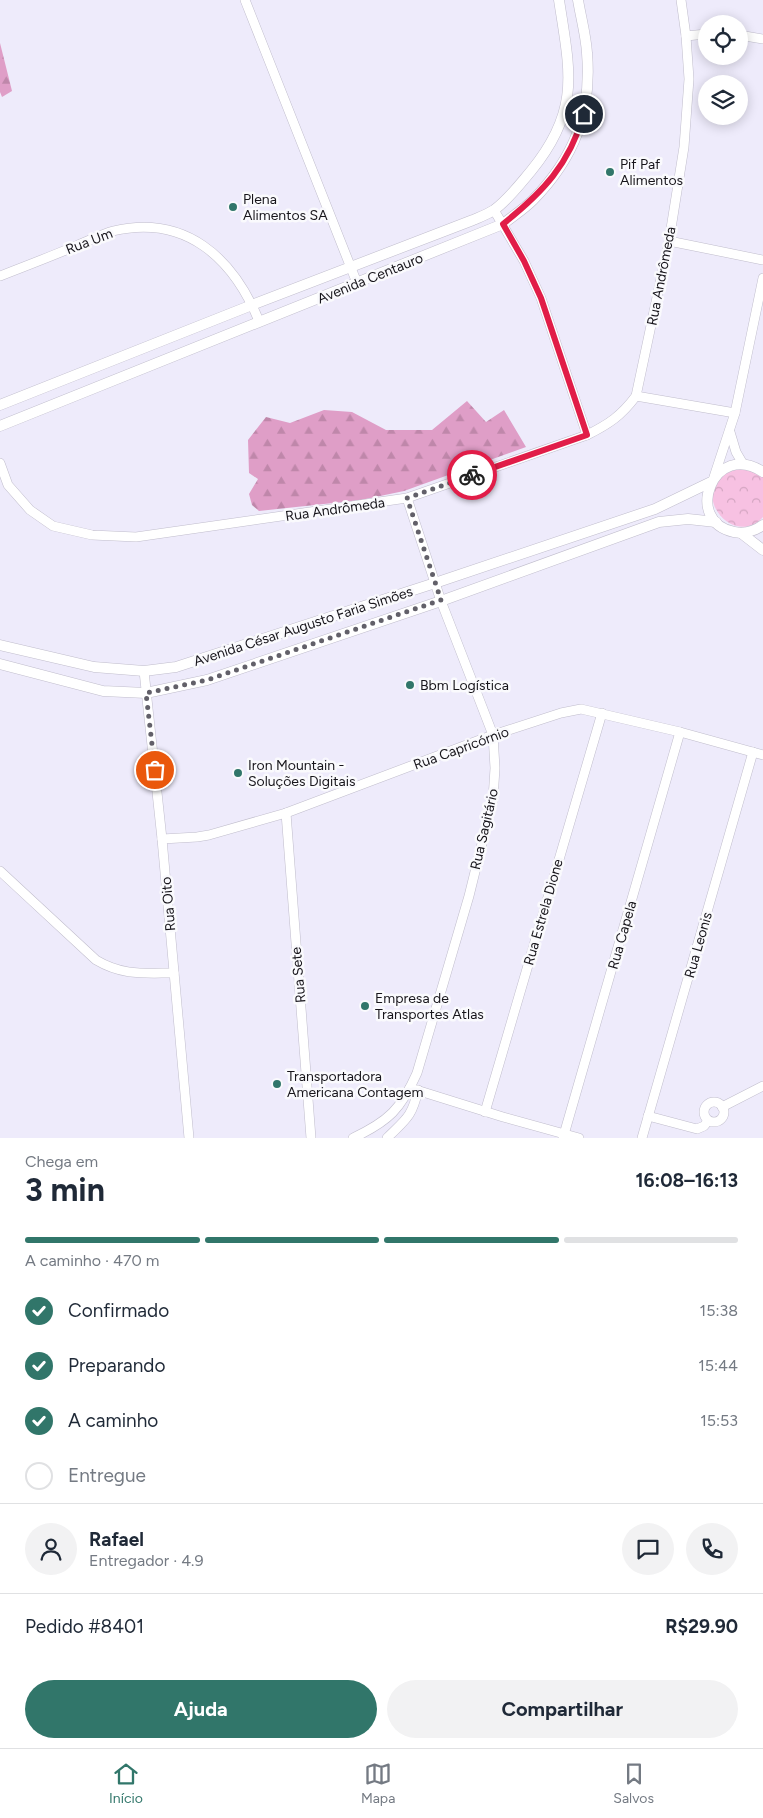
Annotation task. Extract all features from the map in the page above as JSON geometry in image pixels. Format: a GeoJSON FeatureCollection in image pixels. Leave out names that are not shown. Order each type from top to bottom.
{"type":"FeatureCollection","features":[{"type":"Feature","properties":{"kind":"street"},"geometry":{"type":"LineString","coordinates":[[245,0],[356,283]]}},
{"type":"Feature","properties":{"kind":"street","name":"Avenida Centauro"},"geometry":{"type":"LineString","coordinates":[[0,405],[473,220],[494,210],[519,186],[551,144],[566,110],[569,83],[568,57],[559,0]]}},
{"type":"Feature","properties":{"kind":"street","name":"Avenida Centauro"},"geometry":{"type":"LineString","coordinates":[[0,426],[503,224],[532,201],[561,167],[578,132],[584,114],[587,86],[587,54],[578,0]]}},
{"type":"Feature","properties":{"kind":"street","name":"Rua Andrômeda"},"geometry":{"type":"LineString","coordinates":[[0,463],[8,485],[30,510],[53,526],[92,535],[136,537],[407,498],[587,435],[606,426],[624,412],[636,396],[668,241],[684,147],[690,79],[681,0]]}},
{"type":"Feature","properties":{"kind":"street"},"geometry":{"type":"LineString","coordinates":[[686,36],[698,35]]}},
{"type":"Feature","properties":{"kind":"street"},"geometry":{"type":"LineString","coordinates":[[748,36],[763,39]]}},
{"type":"Feature","properties":{"kind":"street"},"geometry":{"type":"LineString","coordinates":[[494,210],[524,261],[541,298],[587,435]]}},
{"type":"Feature","properties":{"kind":"street","name":"Rua Um"},"geometry":{"type":"LineString","coordinates":[[0,276],[111,232],[139,228],[178,232],[207,247],[223,262],[239,283],[259,321]]}},
{"type":"Feature","properties":{"kind":"street"},"geometry":{"type":"LineString","coordinates":[[668,241],[763,260]]}},
{"type":"Feature","properties":{"kind":"street"},"geometry":{"type":"LineString","coordinates":[[716,522],[710,513],[707,503],[707,492],[730,432],[763,278]]}},
{"type":"Feature","properties":{"kind":"street"},"geometry":{"type":"LineString","coordinates":[[636,396],[734,413]]}},
{"type":"Feature","properties":{"kind":"street"},"geometry":{"type":"LineString","coordinates":[[730,432],[736,452],[745,464],[763,472]]}},
{"type":"Feature","properties":{"kind":"street","name":"Avenida César Augusto Faria Simões"},"geometry":{"type":"LineString","coordinates":[[0,645],[94,667],[144,671],[185,664],[435,583],[654,509],[713,479],[728,468],[763,460]]}},
{"type":"Feature","properties":{"kind":"street","name":"Rua Sagitário"},"geometry":{"type":"LineString","coordinates":[[353,1138],[374,1128],[394,1113],[414,1089],[469,896],[493,799],[495,768],[493,735],[441,600],[407,498]]}},
{"type":"Feature","properties":{"kind":"street","name":"Avenida César Augusto Faria Simões"},"geometry":{"type":"LineString","coordinates":[[0,664],[104,691],[146,693],[207,680],[441,600],[659,522],[688,519],[716,522],[732,531],[741,533],[763,550]]}},
{"type":"Feature","properties":{"kind":"street"},"geometry":{"type":"LineString","coordinates":[[741,533],[751,531],[763,524]]}},
{"type":"Feature","properties":{"kind":"street","name":"Rua Oito"},"geometry":{"type":"LineString","coordinates":[[144,671],[162,839],[189,1138]]}},
{"type":"Feature","properties":{"kind":"street","name":"Rua Capricórnio"},"geometry":{"type":"LineString","coordinates":[[162,839],[197,838],[286,812],[493,735],[561,713],[581,709],[680,732],[763,755]]}},
{"type":"Feature","properties":{"kind":"street","name":"Rua Estrela Dione"},"geometry":{"type":"LineString","coordinates":[[485,1112],[602,713]]}},
{"type":"Feature","properties":{"kind":"street","name":"Rua Capela"},"geometry":{"type":"LineString","coordinates":[[564,1136],[680,732]]}},
{"type":"Feature","properties":{"kind":"street","name":"Rua Leonis"},"geometry":{"type":"LineString","coordinates":[[642,1138],[753,752]]}},
{"type":"Feature","properties":{"kind":"street","name":"Rua Sete"},"geometry":{"type":"LineString","coordinates":[[286,812],[311,1138]]}},
{"type":"Feature","properties":{"kind":"street"},"geometry":{"type":"LineString","coordinates":[[0,871],[96,960],[108,967],[127,973],[174,973]]}},
{"type":"Feature","properties":{"kind":"street"},"geometry":{"type":"LineString","coordinates":[[722,1107],[763,1086]]}},
{"type":"Feature","properties":{"kind":"street"},"geometry":{"type":"LineString","coordinates":[[387,1138],[414,1109],[414,1089],[564,1136],[579,1138]]}},
{"type":"Feature","properties":{"kind":"street"},"geometry":{"type":"LineString","coordinates":[[714,1102],[722,1107],[724,1113],[721,1119],[714,1122],[708,1120],[704,1112],[708,1104],[714,1102]]}},
{"type":"Feature","properties":{"kind":"street"},"geometry":{"type":"LineString","coordinates":[[648,1116],[697,1128],[704,1126],[708,1120]]}},
{"type":"Feature","properties":{"kind":"green space"},"geometry":{"type":"Polygon","coordinates":[[[0,43],[12,91],[2,97],[0,92],[0,43]]]}},
{"type":"Feature","properties":{"kind":"green space"},"geometry":{"type":"Polygon","coordinates":[[[467,401],[486,422],[504,410],[526,447],[404,491],[361,500],[259,511],[252,505],[249,494],[258,479],[249,473],[248,440],[266,417],[290,423],[324,410],[352,412],[386,430],[432,430],[467,401]]]}},
{"type":"Feature","properties":{"kind":"green space"},"geometry":{"type":"Polygon","coordinates":[[[740,468],[755,470],[763,477],[763,517],[752,525],[741,527],[730,523],[721,516],[715,506],[712,495],[715,483],[725,473],[740,468]]]}},
{"type":"Feature","properties":{"kind":"way so far"},"geometry":{"type":"LineString","coordinates":[[155,770],[146,693],[207,680],[441,600],[407,498],[472,475]]}},
{"type":"Feature","properties":{"kind":"place","name":"Pif Paf Alimentos"},"geometry":{"type":"Point","coordinates":[610,172]}},
{"type":"Feature","properties":{"kind":"place","name":"Plena Alimentos SA"},"geometry":{"type":"Point","coordinates":[233,207]}},
{"type":"Feature","properties":{"kind":"place","name":"Bbm Logística"},"geometry":{"type":"Point","coordinates":[410,685]}},
{"type":"Feature","properties":{"kind":"place","name":"Iron Mountain - Soluções Digitais"},"geometry":{"type":"Point","coordinates":[238,773]}},
{"type":"Feature","properties":{"kind":"place","name":"Empresa de Transportes Atlas"},"geometry":{"type":"Point","coordinates":[365,1006]}},
{"type":"Feature","properties":{"kind":"place","name":"Transportadora Americana Contagem"},"geometry":{"type":"Point","coordinates":[277,1084]}},
{"type":"Feature","properties":{"kind":"route"},"geometry":{"type":"LineString","coordinates":[[472,475],[587,435],[541,298],[524,261],[503,224],[532,201],[561,167],[578,132],[584,114]]}}]}
